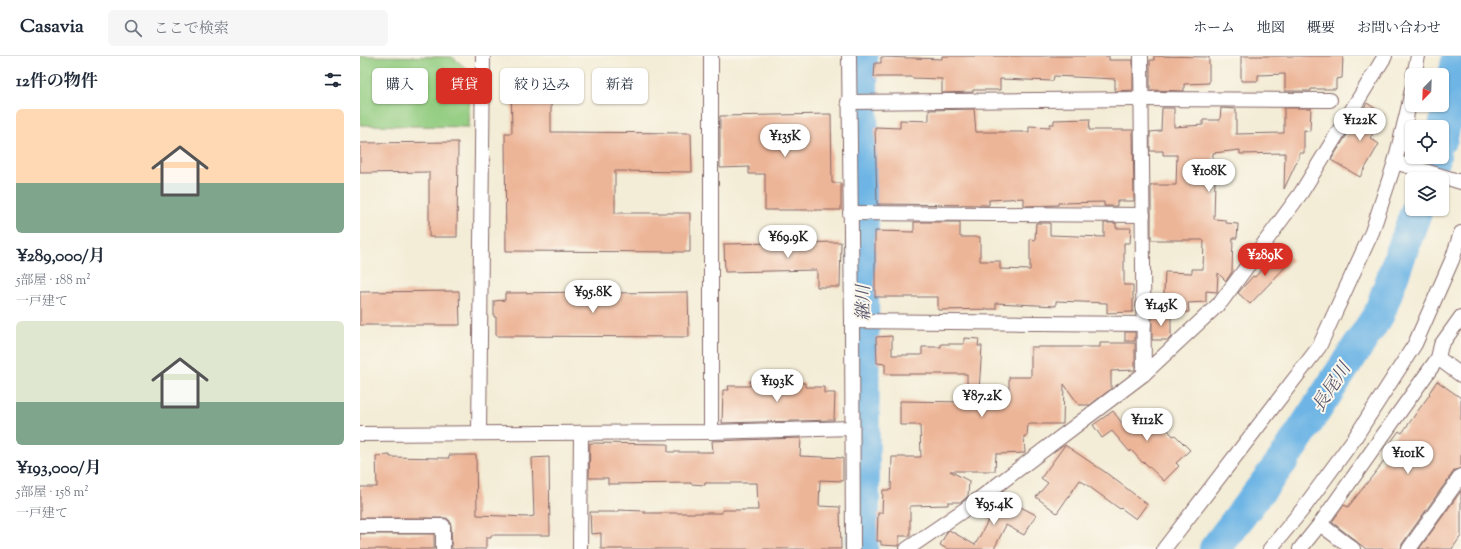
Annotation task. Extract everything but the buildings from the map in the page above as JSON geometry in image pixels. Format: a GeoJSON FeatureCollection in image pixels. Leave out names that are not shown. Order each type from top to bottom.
{"type":"FeatureCollection","features":[{"type":"Feature","properties":{"kind":"street"},"geometry":{"type":"LineString","coordinates":[[479,433],[483,56]]}},
{"type":"Feature","properties":{"kind":"street"},"geometry":{"type":"LineString","coordinates":[[711,56],[711,432]]}},
{"type":"Feature","properties":{"kind":"street"},"geometry":{"type":"LineString","coordinates":[[849,56],[848,102],[852,321],[853,549]]}},
{"type":"Feature","properties":{"kind":"street"},"geometry":{"type":"LineString","coordinates":[[1141,56],[1144,374]]}},
{"type":"Feature","properties":{"kind":"street"},"geometry":{"type":"LineString","coordinates":[[907,549],[967,508],[1144,374],[1221,302],[1301,193],[1385,56]]}},
{"type":"Feature","properties":{"kind":"street"},"geometry":{"type":"LineString","coordinates":[[1415,68],[1418,56]]}},
{"type":"Feature","properties":{"kind":"street"},"geometry":{"type":"LineString","coordinates":[[848,102],[1141,99],[1330,100]]}},
{"type":"Feature","properties":{"kind":"street"},"geometry":{"type":"LineString","coordinates":[[1164,549],[1319,347],[1372,232],[1395,162],[1407,112]]}},
{"type":"Feature","properties":{"kind":"street"},"geometry":{"type":"LineString","coordinates":[[1395,162],[1461,182]]}},
{"type":"Feature","properties":{"kind":"street"},"geometry":{"type":"LineString","coordinates":[[850,213],[1143,215]]}},
{"type":"Feature","properties":{"kind":"street"},"geometry":{"type":"LineString","coordinates":[[1270,549],[1302,510],[1354,439],[1415,344],[1452,260],[1461,233]]}},
{"type":"Feature","properties":{"kind":"street"},"geometry":{"type":"LineString","coordinates":[[1300,549],[1320,524],[1438,358],[1441,345],[1461,317]]}},
{"type":"Feature","properties":{"kind":"street"},"geometry":{"type":"LineString","coordinates":[[852,321],[1144,324]]}},
{"type":"Feature","properties":{"kind":"street"},"geometry":{"type":"LineString","coordinates":[[1438,358],[1461,375]]}},
{"type":"Feature","properties":{"kind":"street"},"geometry":{"type":"LineString","coordinates":[[360,434],[711,432],[852,428]]}},
{"type":"Feature","properties":{"kind":"street"},"geometry":{"type":"LineString","coordinates":[[580,549],[582,433]]}},
{"type":"Feature","properties":{"kind":"street"},"geometry":{"type":"LineString","coordinates":[[1409,549],[1461,476]]}},
{"type":"Feature","properties":{"kind":"street"},"geometry":{"type":"LineString","coordinates":[[1320,524],[1352,548]]}},
{"type":"Feature","properties":{"kind":"street"},"geometry":{"type":"LineString","coordinates":[[360,526],[443,526],[443,549]]}},
{"type":"Feature","properties":{"kind":"green space"},"geometry":{"type":"Polygon","coordinates":[[[360,56],[452,57],[466,68],[436,68],[436,104],[469,104],[469,127],[360,125],[360,56]]]}},
{"type":"Feature","properties":{"kind":"waterway","name":"継川"},"geometry":{"type":"LineString","coordinates":[[862,56],[864,515],[862,549]]}},
{"type":"Feature","properties":{"kind":"waterway","name":"長尾川"},"geometry":{"type":"LineString","coordinates":[[1446,120],[1458,56]]}},
{"type":"Feature","properties":{"kind":"waterway","name":"長尾川"},"geometry":{"type":"LineString","coordinates":[[1430,172],[1432,164]]}},
{"type":"Feature","properties":{"kind":"waterway","name":"長尾川"},"geometry":{"type":"LineString","coordinates":[[1215,549],[1283,460],[1379,314],[1414,216]]}}]}
